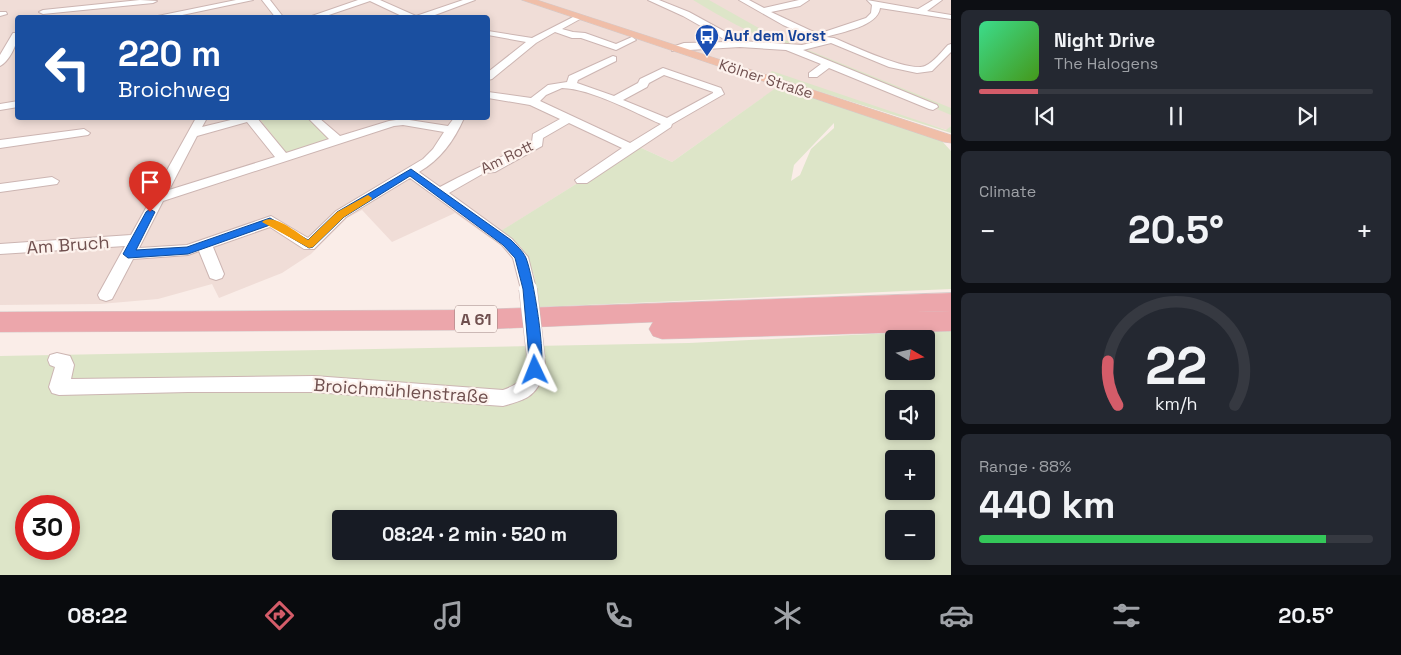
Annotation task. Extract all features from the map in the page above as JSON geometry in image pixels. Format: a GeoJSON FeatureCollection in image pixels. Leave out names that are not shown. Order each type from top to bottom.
{"type":"FeatureCollection","features":[{"type":"Feature","properties":{"kind":"highway","name":"A 61"},"geometry":{"type":"LineString","coordinates":[[0,322],[464,320],[951,302]]}},
{"type":"Feature","properties":{"kind":"highway","name":"A 61"},"geometry":{"type":"LineString","coordinates":[[0,337],[470,335],[951,321]]}},
{"type":"Feature","properties":{"kind":"main road","name":"Kölner Straße"},"geometry":{"type":"LineString","coordinates":[[527,0],[950,141]]}},
{"type":"Feature","properties":{"kind":"street"},"geometry":{"type":"LineString","coordinates":[[40,14],[55,0]]}},
{"type":"Feature","properties":{"kind":"street"},"geometry":{"type":"LineString","coordinates":[[168,15],[249,0]]}},
{"type":"Feature","properties":{"kind":"street"},"geometry":{"type":"LineString","coordinates":[[266,0],[271,10],[278,15]]}},
{"type":"Feature","properties":{"kind":"street"},"geometry":{"type":"LineString","coordinates":[[319,15],[366,0]]}},
{"type":"Feature","properties":{"kind":"street"},"geometry":{"type":"LineString","coordinates":[[373,0],[407,15]]}},
{"type":"Feature","properties":{"kind":"street"},"geometry":{"type":"LineString","coordinates":[[426,15],[472,0]]}},
{"type":"Feature","properties":{"kind":"street"},"geometry":{"type":"LineString","coordinates":[[652,0],[686,14],[740,44]]}},
{"type":"Feature","properties":{"kind":"street"},"geometry":{"type":"LineString","coordinates":[[742,0],[817,37],[829,38],[881,60],[917,71],[928,69],[951,46]]}},
{"type":"Feature","properties":{"kind":"street"},"geometry":{"type":"LineString","coordinates":[[762,11],[797,4],[805,0]]}},
{"type":"Feature","properties":{"kind":"street"},"geometry":{"type":"LineString","coordinates":[[921,12],[938,0]]}},
{"type":"Feature","properties":{"kind":"street"},"geometry":{"type":"LineString","coordinates":[[40,14],[153,1],[147,15]]}},
{"type":"Feature","properties":{"kind":"street"},"geometry":{"type":"LineString","coordinates":[[675,49],[684,46],[740,44],[802,48],[869,20],[875,14],[873,2],[951,17]]}},
{"type":"Feature","properties":{"kind":"street"},"geometry":{"type":"LineString","coordinates":[[490,75],[533,42],[577,16]]}},
{"type":"Feature","properties":{"kind":"street"},"geometry":{"type":"LineString","coordinates":[[576,35],[594,27]]}},
{"type":"Feature","properties":{"kind":"street"},"geometry":{"type":"LineString","coordinates":[[554,29],[616,47],[632,40]]}},
{"type":"Feature","properties":{"kind":"street"},"geometry":{"type":"LineString","coordinates":[[490,33],[516,37],[533,42]]}},
{"type":"Feature","properties":{"kind":"street"},"geometry":{"type":"LineString","coordinates":[[597,40],[613,33]]}},
{"type":"Feature","properties":{"kind":"street"},"geometry":{"type":"LineString","coordinates":[[0,63],[14,35]]}},
{"type":"Feature","properties":{"kind":"street"},"geometry":{"type":"LineString","coordinates":[[787,47],[933,107]]}},
{"type":"Feature","properties":{"kind":"street"},"geometry":{"type":"LineString","coordinates":[[572,83],[573,78],[602,64]]}},
{"type":"Feature","properties":{"kind":"street"},"geometry":{"type":"LineString","coordinates":[[813,75],[827,64]]}},
{"type":"Feature","properties":{"kind":"street"},"geometry":{"type":"LineString","coordinates":[[533,102],[544,90],[553,86],[572,83],[666,122],[672,121],[719,94],[717,90],[662,71],[644,81],[643,85],[614,100]]}},
{"type":"Feature","properties":{"kind":"street"},"geometry":{"type":"LineString","coordinates":[[490,96],[533,102],[631,148]]}},
{"type":"Feature","properties":{"kind":"street"},"geometry":{"type":"LineString","coordinates":[[0,107],[15,104]]}},
{"type":"Feature","properties":{"kind":"street","name":"Am Rott"},"geometry":{"type":"LineString","coordinates":[[439,193],[481,170],[490,169],[538,143],[537,137],[568,118]]}},
{"type":"Feature","properties":{"kind":"street"},"geometry":{"type":"LineString","coordinates":[[106,295],[200,120]]}},
{"type":"Feature","properties":{"kind":"street"},"geometry":{"type":"LineString","coordinates":[[194,133],[243,120]]}},
{"type":"Feature","properties":{"kind":"street"},"geometry":{"type":"LineString","coordinates":[[253,120],[284,158]]}},
{"type":"Feature","properties":{"kind":"street"},"geometry":{"type":"LineString","coordinates":[[315,120],[337,140]]}},
{"type":"Feature","properties":{"kind":"street"},"geometry":{"type":"LineString","coordinates":[[128,254],[188,250],[270,221],[309,245],[341,214],[427,162],[438,151],[458,120]]}},
{"type":"Feature","properties":{"kind":"street"},"geometry":{"type":"LineString","coordinates":[[158,198],[393,122],[451,130]]}},
{"type":"Feature","properties":{"kind":"street"},"geometry":{"type":"LineString","coordinates":[[582,180],[667,125],[666,122]]}},
{"type":"Feature","properties":{"kind":"street"},"geometry":{"type":"LineString","coordinates":[[0,144],[84,133]]}},
{"type":"Feature","properties":{"kind":"street","name":"Broichmühlenstraße"},"geometry":{"type":"LineString","coordinates":[[57,360],[62,361],[65,365],[60,388],[188,384],[314,384],[448,392],[503,398],[520,392],[530,383],[535,370],[536,358],[528,289],[520,257],[507,242],[411,172]]}},
{"type":"Feature","properties":{"kind":"street"},"geometry":{"type":"LineString","coordinates":[[0,188],[52,181]]}},
{"type":"Feature","properties":{"kind":"street","name":"Am Bruch"},"geometry":{"type":"LineString","coordinates":[[0,250],[135,240]]}},
{"type":"Feature","properties":{"kind":"street"},"geometry":{"type":"LineString","coordinates":[[204,244],[216,274]]}},
{"type":"Feature","properties":{"kind":"shaded area"},"geometry":{"type":"Polygon","coordinates":[[[0,0],[951,0],[951,126],[947,130],[785,82],[672,162],[637,146],[490,238],[455,213],[392,242],[362,210],[347,218],[311,254],[282,273],[219,298],[212,284],[158,299],[100,304],[0,305],[0,0]]]}},
{"type":"Feature","properties":{"kind":"green space"},"geometry":{"type":"Polygon","coordinates":[[[693,0],[709,0],[757,27],[799,46],[787,45],[759,36],[730,22],[693,0]]]}},
{"type":"Feature","properties":{"kind":"green space"},"geometry":{"type":"Polygon","coordinates":[[[808,50],[951,108],[951,115],[803,53],[808,50]]]}},
{"type":"Feature","properties":{"kind":"green space"},"geometry":{"type":"Polygon","coordinates":[[[772,71],[946,130],[951,126],[951,133],[767,75],[772,71]]]}},
{"type":"Feature","properties":{"kind":"green space"},"geometry":{"type":"Polygon","coordinates":[[[780,85],[941,140],[951,151],[951,289],[539,307],[534,275],[521,247],[499,232],[637,146],[672,162],[780,85]],[[834,123],[794,165],[791,181],[800,175],[811,149],[834,128],[834,123]]]}},
{"type":"Feature","properties":{"kind":"green space"},"geometry":{"type":"Polygon","coordinates":[[[261,120],[317,120],[337,139],[288,155],[261,120]]]}},
{"type":"Feature","properties":{"kind":"green space"},"geometry":{"type":"Polygon","coordinates":[[[951,330],[951,575],[0,575],[0,356],[689,343],[885,333],[885,380],[935,380],[935,331],[951,330]]]}},
{"type":"Feature","properties":{"kind":"slow traffic"},"geometry":{"type":"LineString","coordinates":[[267,222],[270,221],[309,245],[341,214],[368,198]]}},
{"type":"Feature","properties":{"kind":"place","name":"Auf dem Vorst"},"geometry":{"type":"Point","coordinates":[707,57]}},
{"type":"Feature","properties":{"kind":"route"},"geometry":{"type":"LineString","coordinates":[[150,212],[128,254],[188,250],[270,221],[309,245],[341,214],[411,172],[507,242],[520,257],[528,289],[536,358],[535,370]]}}]}
